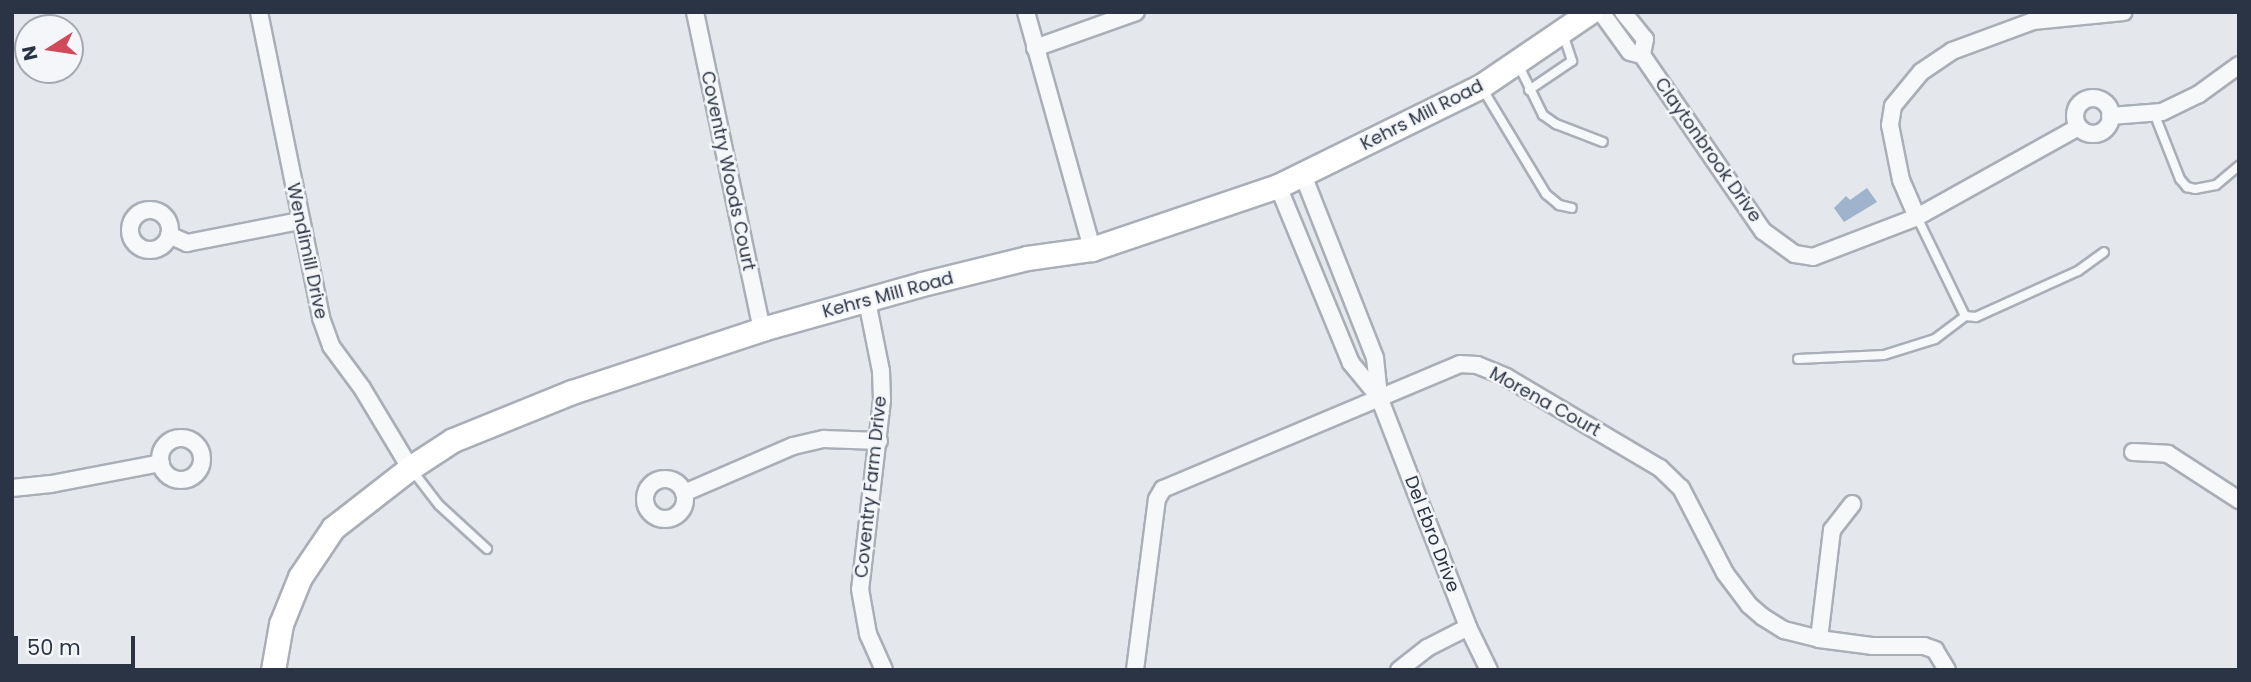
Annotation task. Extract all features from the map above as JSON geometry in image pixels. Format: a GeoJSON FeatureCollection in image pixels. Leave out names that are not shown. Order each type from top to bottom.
{"type":"FeatureCollection","features":[{"type":"Feature","properties":{"kind":"main road","name":"Kehrs Mill Road"},"geometry":{"type":"LineString","coordinates":[[273,670],[276,641],[288,607],[300,577],[323,541],[344,517],[453,440],[515,413],[649,365],[762,330],[922,284],[1027,258],[1092,249],[1278,186],[1481,86],[1590,12]]}},
{"type":"Feature","properties":{"kind":"street","name":"Wendimill Drive"},"geometry":{"type":"LineString","coordinates":[[259,12],[299,221],[321,318],[331,346],[362,388],[410,468]]}},
{"type":"Feature","properties":{"kind":"street","name":"Coventry Woods Court"},"geometry":{"type":"LineString","coordinates":[[695,12],[762,330]]}},
{"type":"Feature","properties":{"kind":"street"},"geometry":{"type":"LineString","coordinates":[[1026,12],[1092,249]]}},
{"type":"Feature","properties":{"kind":"street"},"geometry":{"type":"LineString","coordinates":[[1035,48],[1136,12]]}},
{"type":"Feature","properties":{"kind":"street","name":"Claytonbrook Drive"},"geometry":{"type":"LineString","coordinates":[[1601,12],[1630,52],[1642,55],[1763,231],[1781,247],[1795,254],[1813,257],[1917,217],[2079,127],[2088,133],[2098,132],[2107,126],[2110,116],[2162,112],[2199,94],[2239,65]]}},
{"type":"Feature","properties":{"kind":"street","name":"Claytonbrook Drive"},"geometry":{"type":"LineString","coordinates":[[1623,12],[1645,39],[1642,55]]}},
{"type":"Feature","properties":{"kind":"street"},"geometry":{"type":"LineString","coordinates":[[1917,217],[1901,180],[1890,125],[1893,106],[1921,72],[1952,51],[2033,21],[2124,12]]}},
{"type":"Feature","properties":{"kind":"street"},"geometry":{"type":"LineString","coordinates":[[2079,127],[2076,109],[2090,98],[2102,100],[2110,116]]}},
{"type":"Feature","properties":{"kind":"street","name":"Del Ebro Drive"},"geometry":{"type":"LineString","coordinates":[[1303,175],[1375,359],[1379,397],[1468,627],[1489,670]]}},
{"type":"Feature","properties":{"kind":"street","name":"Del Ebro Drive"},"geometry":{"type":"LineString","coordinates":[[1278,186],[1351,363],[1379,397]]}},
{"type":"Feature","properties":{"kind":"street"},"geometry":{"type":"LineString","coordinates":[[169,235],[187,243],[299,221]]}},
{"type":"Feature","properties":{"kind":"street","name":"Coventry Farm Drive"},"geometry":{"type":"LineString","coordinates":[[867,301],[881,371],[879,441],[860,589],[868,634],[880,669]]}},
{"type":"Feature","properties":{"kind":"street","name":"Morena Court"},"geometry":{"type":"LineString","coordinates":[[1135,670],[1157,499],[1163,489],[1461,364],[1477,365],[1506,377],[1660,468],[1681,488],[1715,555],[1749,605],[1784,630],[1819,639],[1872,646],[1924,646],[1934,650],[1947,670]]}},
{"type":"Feature","properties":{"kind":"street"},"geometry":{"type":"LineString","coordinates":[[684,492],[793,446],[824,439],[879,441]]}},
{"type":"Feature","properties":{"kind":"street"},"geometry":{"type":"LineString","coordinates":[[2133,452],[2168,454],[2239,500]]}},
{"type":"Feature","properties":{"kind":"street"},"geometry":{"type":"LineString","coordinates":[[12,488],[51,484],[161,463]]}},
{"type":"Feature","properties":{"kind":"street"},"geometry":{"type":"LineString","coordinates":[[1819,639],[1832,530],[1852,505]]}},
{"type":"Feature","properties":{"kind":"street"},"geometry":{"type":"LineString","coordinates":[[1399,670],[1427,648],[1468,627]]}},
{"type":"Feature","properties":{"kind":"lane"},"geometry":{"type":"LineString","coordinates":[[1530,90],[1572,61],[1562,32]]}},
{"type":"Feature","properties":{"kind":"lane"},"geometry":{"type":"LineString","coordinates":[[1518,62],[1543,115],[1550,122],[1603,142]]}},
{"type":"Feature","properties":{"kind":"lane"},"geometry":{"type":"LineString","coordinates":[[1481,86],[1546,194],[1559,205],[1572,208]]}},
{"type":"Feature","properties":{"kind":"lane"},"geometry":{"type":"LineString","coordinates":[[2154,113],[2180,179],[2187,187],[2195,189],[2216,185],[2239,166]]}},
{"type":"Feature","properties":{"kind":"lane"},"geometry":{"type":"LineString","coordinates":[[1917,217],[1965,316]]}},
{"type":"Feature","properties":{"kind":"lane"},"geometry":{"type":"LineString","coordinates":[[1798,359],[1884,355],[1935,339],[1965,316],[1976,317],[2078,271],[2104,252]]}},
{"type":"Feature","properties":{"kind":"lane"},"geometry":{"type":"LineString","coordinates":[[410,468],[439,505],[487,549]]}},
{"type":"Feature","properties":{"kind":"water"},"geometry":{"type":"Polygon","coordinates":[[[1867,188],[1877,202],[1844,222],[1834,208],[1846,196],[1850,200],[1867,188]]]}}]}
